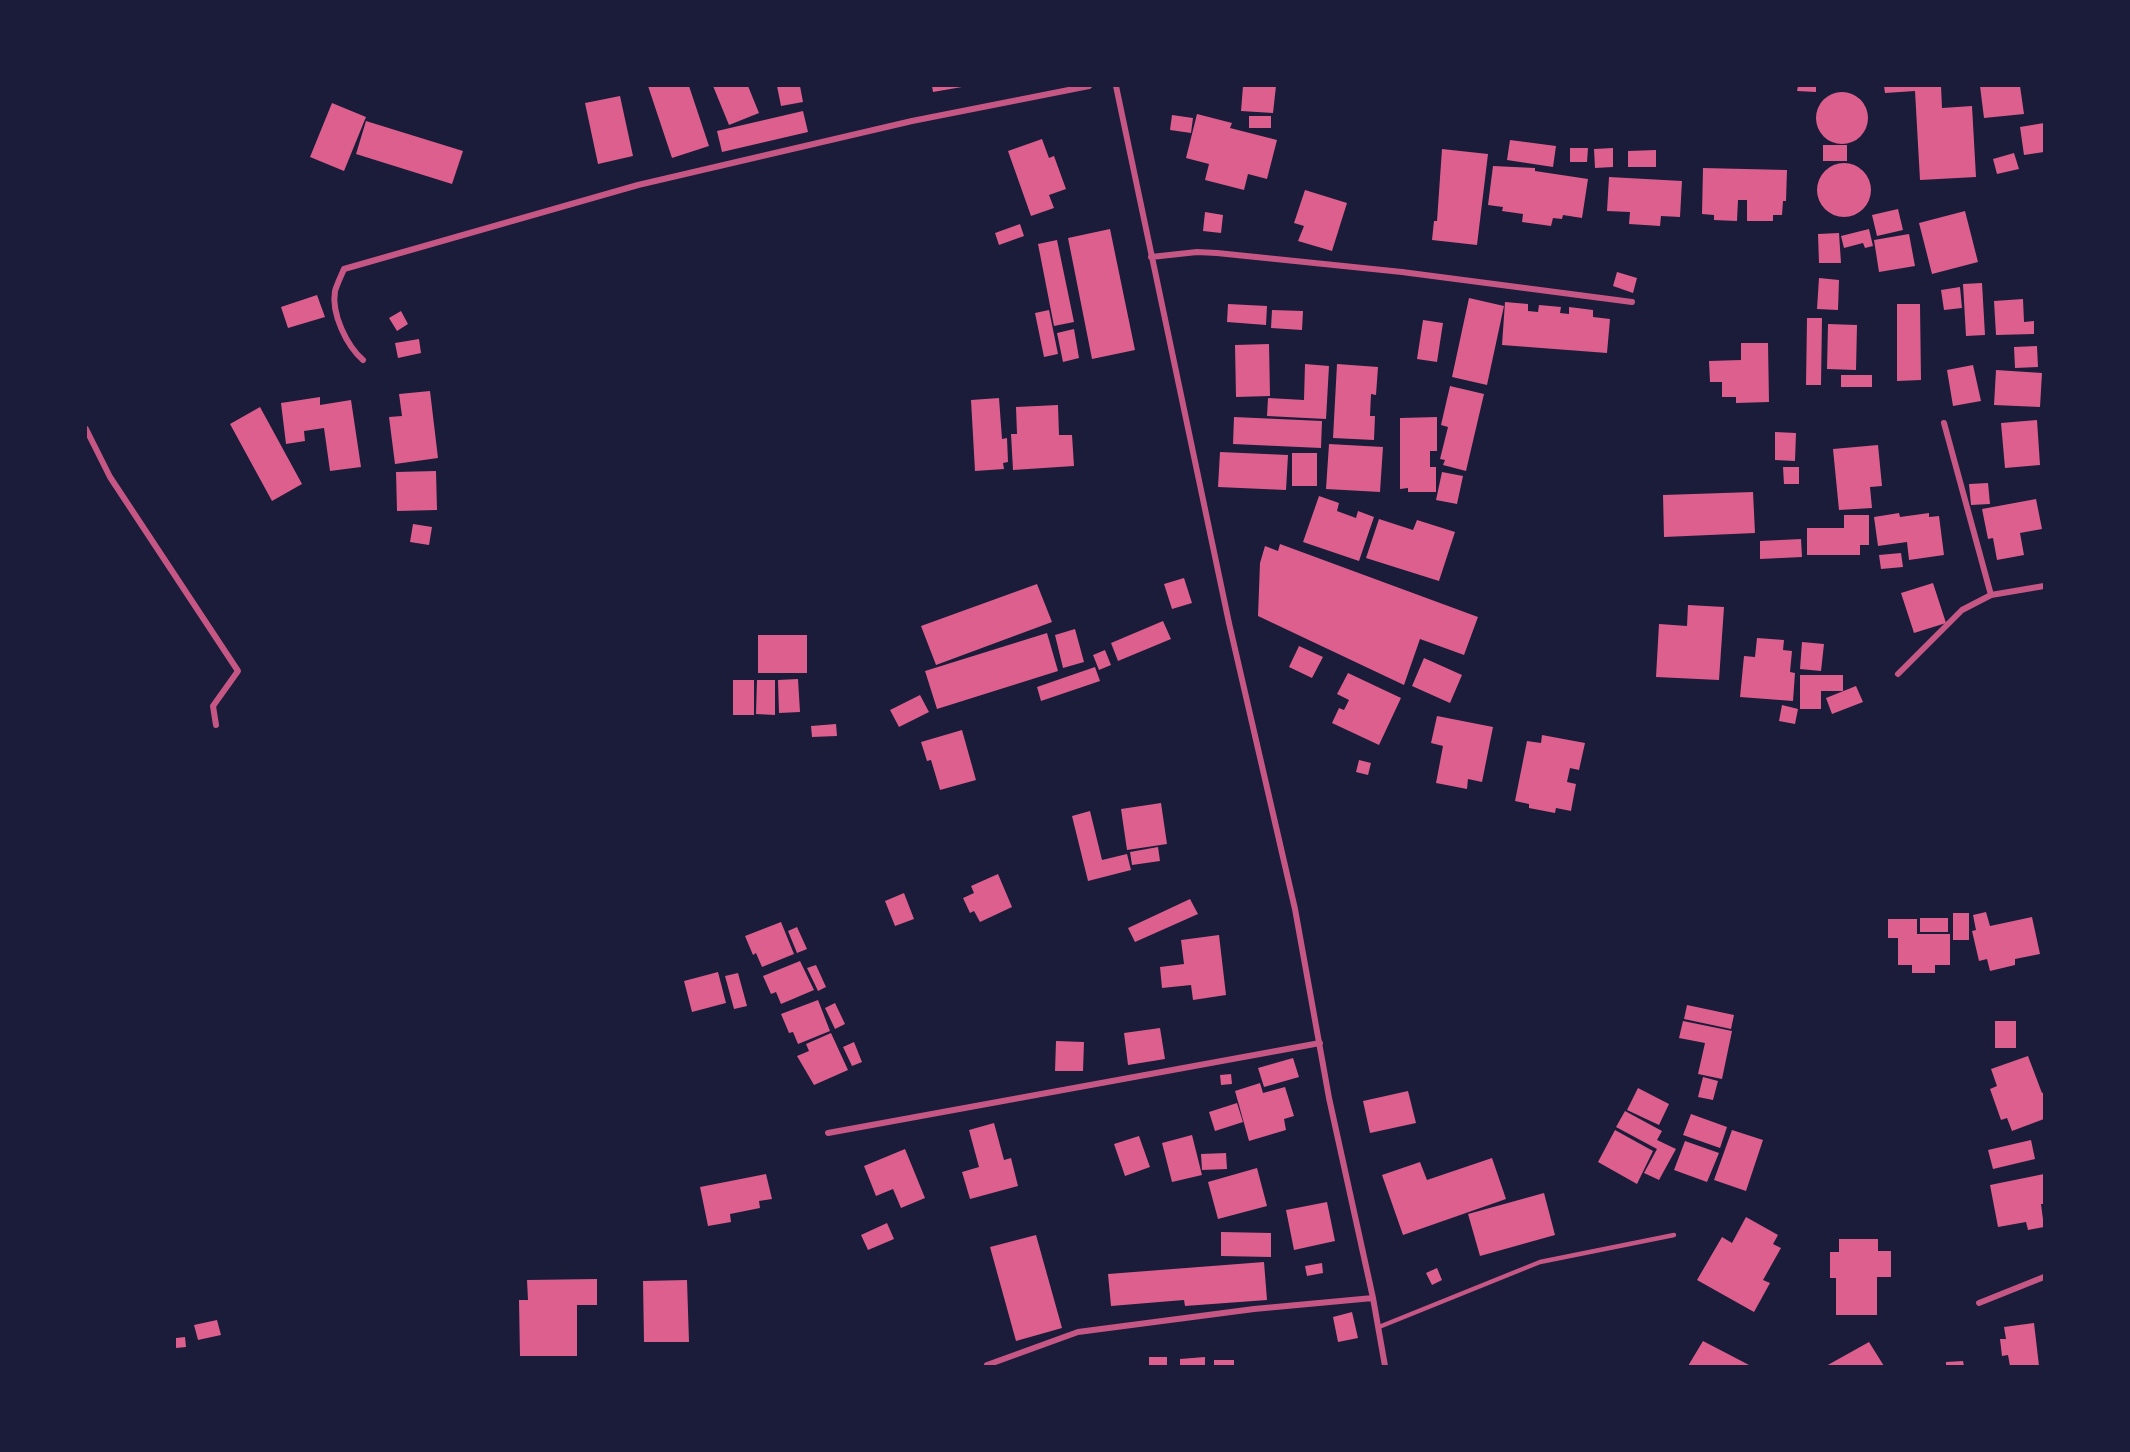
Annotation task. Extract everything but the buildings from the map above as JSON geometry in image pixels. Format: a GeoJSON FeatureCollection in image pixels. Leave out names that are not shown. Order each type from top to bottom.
{"type":"FeatureCollection","features":[{"type":"Feature","properties":{"kind":"street"},"geometry":{"type":"LineString","coordinates":[[363,360],[354,352],[335,313],[335,292],[344,269],[660,179],[902,123],[1089,86]]}},
{"type":"Feature","properties":{"kind":"street"},"geometry":{"type":"LineString","coordinates":[[1116,86],[1229,622],[1295,909],[1385,1366]]}},
{"type":"Feature","properties":{"kind":"street"},"geometry":{"type":"LineString","coordinates":[[1151,257],[1197,252],[1217,253],[1402,272],[1632,302]]}},
{"type":"Feature","properties":{"kind":"street"},"geometry":{"type":"LineString","coordinates":[[1944,423],[1991,595]]}},
{"type":"Feature","properties":{"kind":"street"},"geometry":{"type":"LineString","coordinates":[[86,429],[110,477],[238,671],[213,706],[216,725]]}},
{"type":"Feature","properties":{"kind":"street"},"geometry":{"type":"LineString","coordinates":[[1898,674],[1962,610],[1991,595],[2044,586]]}},
{"type":"Feature","properties":{"kind":"street"},"geometry":{"type":"LineString","coordinates":[[828,1133],[1320,1043]]}},
{"type":"Feature","properties":{"kind":"street"},"geometry":{"type":"LineString","coordinates":[[1979,1303],[2044,1277]]}},
{"type":"Feature","properties":{"kind":"street"},"geometry":{"type":"LineString","coordinates":[[987,1365],[1078,1332],[1254,1309],[1373,1298]]}},
{"type":"Feature","properties":{"kind":"lane"},"geometry":{"type":"LineString","coordinates":[[1379,1328],[1540,1262],[1674,1235]]}}]}
